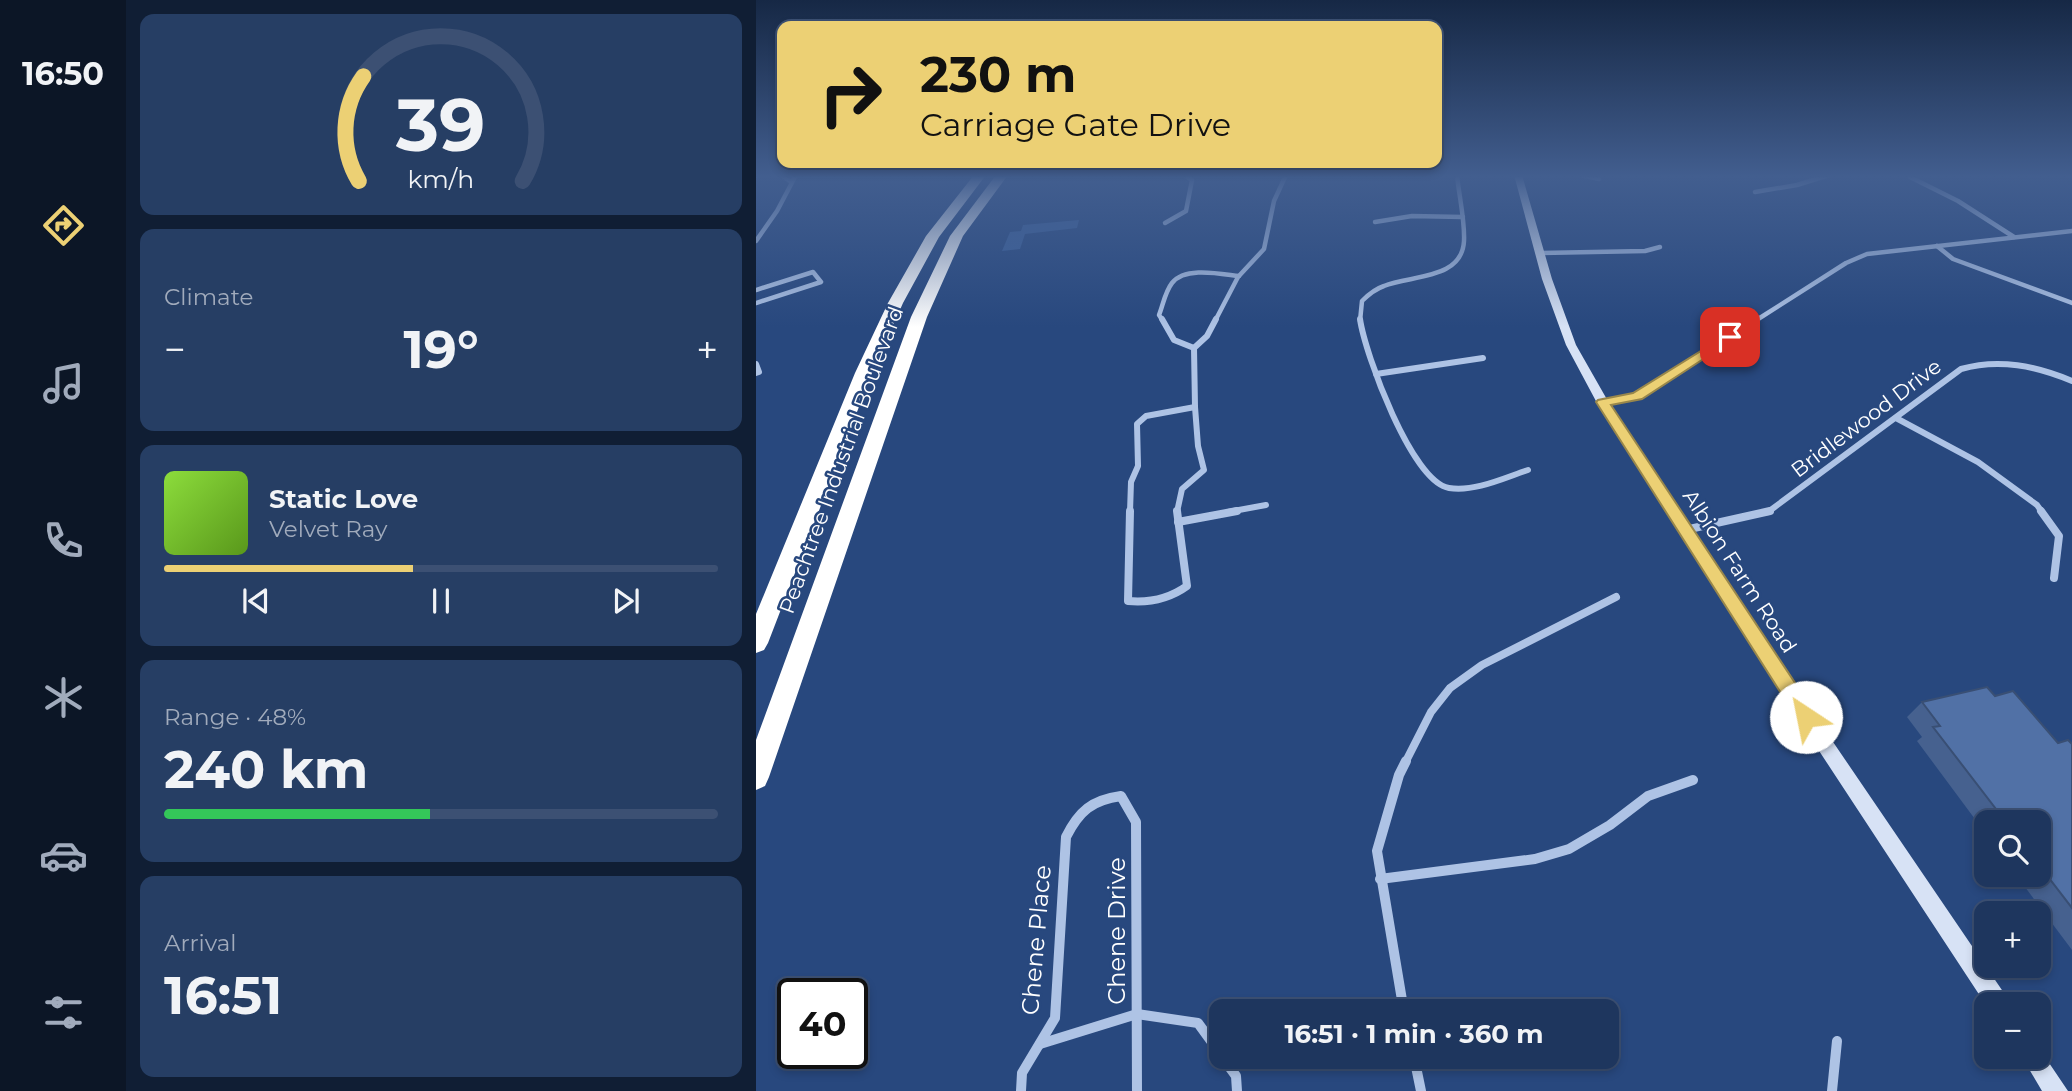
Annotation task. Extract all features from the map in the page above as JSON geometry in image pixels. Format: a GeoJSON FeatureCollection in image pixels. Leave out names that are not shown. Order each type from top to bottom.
{"type":"FeatureCollection","features":[{"type":"Feature","properties":{"kind":"highway","name":"Peachtree Industrial Boulevard"},"geometry":{"type":"LineString","coordinates":[[756,643],[891,309],[940,226]]}},
{"type":"Feature","properties":{"kind":"highway","name":"Peachtree Industrial Boulevard"},"geometry":{"type":"LineString","coordinates":[[756,777],[919,317],[964,226]]}},
{"type":"Feature","properties":{"kind":"street"},"geometry":{"type":"LineString","coordinates":[[756,241],[767,226]]}},
{"type":"Feature","properties":{"kind":"street"},"geometry":{"type":"LineString","coordinates":[[1194,348],[1207,336],[1239,276],[1264,249],[1269,226]]}},
{"type":"Feature","properties":{"kind":"street"},"geometry":{"type":"LineString","coordinates":[[1463,226],[1464,248],[1457,262],[1443,271],[1391,283],[1363,298],[1357,309],[1358,328],[1396,425],[1433,481],[1451,489],[1479,485],[1528,470]]}},
{"type":"Feature","properties":{"kind":"street","name":"Albion Farm Road"},"geometry":{"type":"LineString","coordinates":[[1533,226],[1547,279],[1571,345],[1603,402],[1684,530],[1990,992]]}},
{"type":"Feature","properties":{"kind":"street"},"geometry":{"type":"LineString","coordinates":[[1997,226],[2014,237]]}},
{"type":"Feature","properties":{"kind":"street"},"geometry":{"type":"LineString","coordinates":[[1603,402],[1637,396],[1846,263],[1867,254],[2072,231]]}},
{"type":"Feature","properties":{"kind":"street"},"geometry":{"type":"LineString","coordinates":[[1937,246],[1953,259],[2072,303]]}},
{"type":"Feature","properties":{"kind":"street"},"geometry":{"type":"LineString","coordinates":[[1541,253],[1645,251],[1660,247]]}},
{"type":"Feature","properties":{"kind":"street"},"geometry":{"type":"LineString","coordinates":[[756,290],[813,272],[821,282],[756,303]]}},
{"type":"Feature","properties":{"kind":"street"},"geometry":{"type":"LineString","coordinates":[[1194,348],[1174,341],[1159,315],[1172,283],[1184,275],[1239,276]]}},
{"type":"Feature","properties":{"kind":"street"},"geometry":{"type":"LineString","coordinates":[[1194,348],[1197,407],[1199,458],[1204,470],[1188,481],[1180,494],[1178,522],[1187,586],[1152,602],[1128,601],[1131,482],[1138,467],[1137,424],[1146,416],[1197,407]]}},
{"type":"Feature","properties":{"kind":"street"},"geometry":{"type":"LineString","coordinates":[[1376,374],[1483,358]]}},
{"type":"Feature","properties":{"kind":"street","name":"Bridlewood Drive"},"geometry":{"type":"LineString","coordinates":[[1684,530],[1767,513],[1961,369],[1979,363],[2039,369],[2072,381]]}},
{"type":"Feature","properties":{"kind":"street"},"geometry":{"type":"LineString","coordinates":[[756,364],[759,372],[756,373]]}},
{"type":"Feature","properties":{"kind":"street"},"geometry":{"type":"LineString","coordinates":[[1896,418],[1978,462],[2037,505],[2059,536],[2054,578]]}},
{"type":"Feature","properties":{"kind":"street"},"geometry":{"type":"LineString","coordinates":[[1178,522],[1266,505]]}},
{"type":"Feature","properties":{"kind":"street"},"geometry":{"type":"LineString","coordinates":[[1402,999],[1377,851],[1399,775],[1431,712],[1450,688],[1482,666],[1616,597]]}},
{"type":"Feature","properties":{"kind":"street"},"geometry":{"type":"LineString","coordinates":[[1380,879],[1535,859],[1569,849],[1609,825],[1648,796],[1693,780]]}},
{"type":"Feature","properties":{"kind":"street","name":"Chene Drive"},"geometry":{"type":"LineString","coordinates":[[1099,799],[1121,796],[1136,822],[1137,1091]]}},
{"type":"Feature","properties":{"kind":"street","name":"Chene Place"},"geometry":{"type":"LineString","coordinates":[[1021,1091],[1023,1073],[1055,1017],[1066,837],[1077,814],[1099,799]]}},
{"type":"Feature","properties":{"kind":"street"},"geometry":{"type":"LineString","coordinates":[[1040,1044],[1137,1014],[1198,1023],[1209,1039]]}},
{"type":"Feature","properties":{"kind":"street"},"geometry":{"type":"LineString","coordinates":[[1832,1091],[1837,1041]]}},
{"type":"Feature","properties":{"kind":"street"},"geometry":{"type":"LineString","coordinates":[[1231,1069],[1236,1076],[1237,1091]]}},
{"type":"Feature","properties":{"kind":"street"},"geometry":{"type":"LineString","coordinates":[[1416,1069],[1421,1091]]}},
{"type":"Feature","properties":{"kind":"street"},"geometry":{"type":"LineString","coordinates":[[2041,1069],[2056,1091]]}},
{"type":"Feature","properties":{"kind":"shaded area"},"geometry":{"type":"Polygon","coordinates":[[[1023,226],[1078,226],[1025,234],[1020,249],[1002,251],[1010,232],[1021,231],[1023,226]]]}},
{"type":"Feature","properties":{"kind":"building"},"geometry":{"type":"Polygon","coordinates":[[[1987,687],[1995,696],[2013,691],[2058,743],[2068,740],[2072,744],[2072,908],[2051,881],[2051,810],[1997,810],[1933,727],[1940,726],[1922,702],[1987,687]]]}},
{"type":"Feature","properties":{"kind":"route"},"geometry":{"type":"LineString","coordinates":[[1730,337],[1637,396],[1603,402],[1806,717]]}}]}
